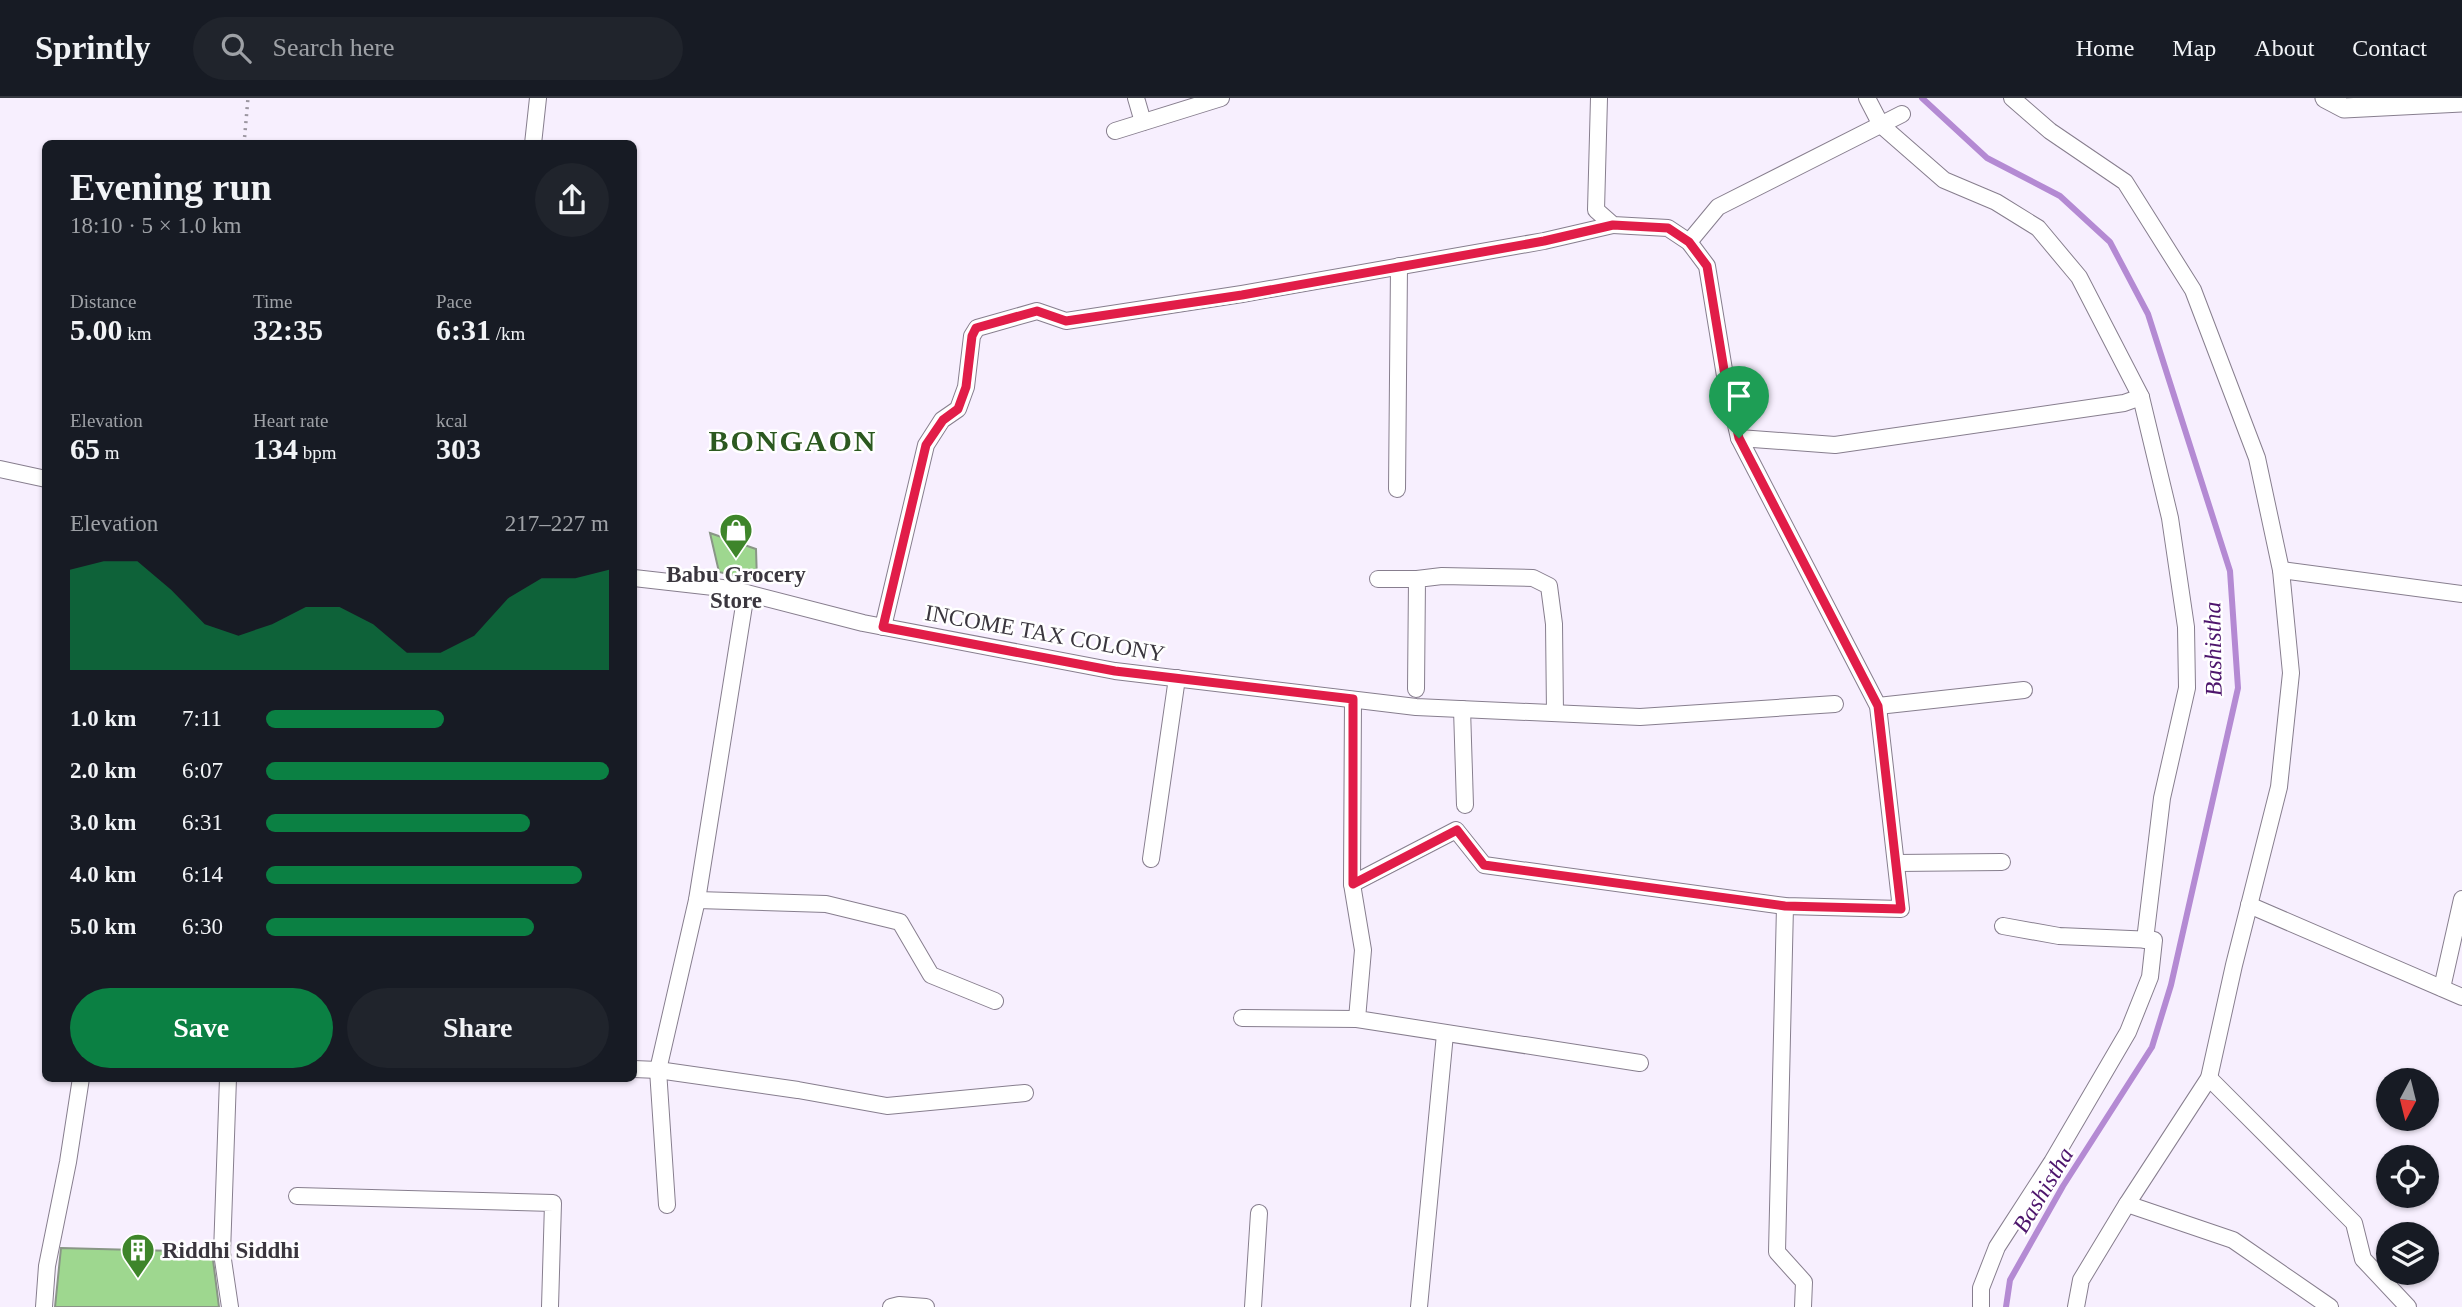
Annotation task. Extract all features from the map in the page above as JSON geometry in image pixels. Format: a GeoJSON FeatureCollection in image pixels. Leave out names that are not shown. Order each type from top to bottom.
{"type":"FeatureCollection","features":[{"type":"Feature","properties":{"kind":"street"},"geometry":{"type":"LineString","coordinates":[[533,140],[538,98]]}},
{"type":"Feature","properties":{"kind":"street"},"geometry":{"type":"LineString","coordinates":[[1136,98],[1143,122]]}},
{"type":"Feature","properties":{"kind":"street"},"geometry":{"type":"LineString","coordinates":[[1115,131],[1221,98]]}},
{"type":"Feature","properties":{"kind":"street"},"geometry":{"type":"LineString","coordinates":[[1599,98],[1596,210],[1613,225]]}},
{"type":"Feature","properties":{"kind":"street"},"geometry":{"type":"LineString","coordinates":[[1867,98],[1881,125],[1944,180],[1996,202],[2038,228],[2079,277],[2141,397],[2170,518],[2186,626],[2187,688],[2162,798],[2145,940]]}},
{"type":"Feature","properties":{"kind":"street"},"geometry":{"type":"LineString","coordinates":[[2012,98],[2050,131],[2125,182],[2193,290],[2258,458],[2281,570],[2291,673],[2279,787],[2209,1078],[2081,1280],[2076,1307]]}},
{"type":"Feature","properties":{"kind":"street"},"geometry":{"type":"LineString","coordinates":[[2325,98],[2344,108],[2462,102]]}},
{"type":"Feature","properties":{"kind":"street"},"geometry":{"type":"LineString","coordinates":[[1689,242],[1718,207],[1902,114]]}},
{"type":"Feature","properties":{"kind":"street"},"geometry":{"type":"LineString","coordinates":[[883,627],[926,445],[943,420],[958,409],[966,387],[972,336],[976,328],[1037,311],[1066,321],[1242,295],[1544,241],[1613,225],[1668,228],[1689,242],[1707,266],[1726,382],[1739,438],[1878,706],[1901,909],[1785,906],[1484,865],[1457,830],[1353,884]]}},
{"type":"Feature","properties":{"kind":"street"},"geometry":{"type":"LineString","coordinates":[[1397,489],[1399,266]]}},
{"type":"Feature","properties":{"kind":"street"},"geometry":{"type":"LineString","coordinates":[[1739,438],[1835,445],[2124,403],[2141,397]]}},
{"type":"Feature","properties":{"kind":"street"},"geometry":{"type":"LineString","coordinates":[[0,469],[42,478]]}},
{"type":"Feature","properties":{"kind":"street"},"geometry":{"type":"LineString","coordinates":[[2281,570],[2462,594]]}},
{"type":"Feature","properties":{"kind":"street"},"geometry":{"type":"LineString","coordinates":[[1378,579],[1442,576],[1533,578],[1549,586],[1554,624],[1555,713]]}},
{"type":"Feature","properties":{"kind":"street","name":"INCOME TAX COLONY"},"geometry":{"type":"LineString","coordinates":[[637,578],[746,593],[883,627],[1115,671],[1416,707],[1640,716],[1835,704]]}},
{"type":"Feature","properties":{"kind":"street"},"geometry":{"type":"LineString","coordinates":[[1416,689],[1417,579]]}},
{"type":"Feature","properties":{"kind":"street"},"geometry":{"type":"LineString","coordinates":[[667,1205],[658,1070],[698,900],[746,593]]}},
{"type":"Feature","properties":{"kind":"street"},"geometry":{"type":"LineString","coordinates":[[1151,859],[1177,678]]}},
{"type":"Feature","properties":{"kind":"street"},"geometry":{"type":"LineString","coordinates":[[1878,706],[2024,690]]}},
{"type":"Feature","properties":{"kind":"street"},"geometry":{"type":"LineString","coordinates":[[1353,699],[1353,884],[1363,950],[1357,1019]]}},
{"type":"Feature","properties":{"kind":"street"},"geometry":{"type":"LineString","coordinates":[[1462,709],[1465,805]]}},
{"type":"Feature","properties":{"kind":"street"},"geometry":{"type":"LineString","coordinates":[[1896,863],[2002,862]]}},
{"type":"Feature","properties":{"kind":"street"},"geometry":{"type":"LineString","coordinates":[[2442,988],[2462,899]]}},
{"type":"Feature","properties":{"kind":"street"},"geometry":{"type":"LineString","coordinates":[[698,900],[826,904],[900,922],[932,975],[995,1001]]}},
{"type":"Feature","properties":{"kind":"street"},"geometry":{"type":"LineString","coordinates":[[2249,905],[2462,997]]}},
{"type":"Feature","properties":{"kind":"street"},"geometry":{"type":"LineString","coordinates":[[1785,906],[1777,1252],[1804,1282],[1803,1307]]}},
{"type":"Feature","properties":{"kind":"street"},"geometry":{"type":"LineString","coordinates":[[1981,1307],[1981,1288],[1997,1247],[2052,1162],[2128,1032],[2150,976],[2154,940],[2059,936],[2003,926]]}},
{"type":"Feature","properties":{"kind":"street"},"geometry":{"type":"LineString","coordinates":[[1242,1018],[1357,1019],[1640,1063]]}},
{"type":"Feature","properties":{"kind":"street"},"geometry":{"type":"LineString","coordinates":[[1419,1307],[1444,1034]]}},
{"type":"Feature","properties":{"kind":"street"},"geometry":{"type":"LineString","coordinates":[[637,1069],[798,1090],[887,1106],[1025,1093]]}},
{"type":"Feature","properties":{"kind":"street"},"geometry":{"type":"LineString","coordinates":[[2209,1078],[2354,1223],[2363,1259],[2408,1307]]}},
{"type":"Feature","properties":{"kind":"street"},"geometry":{"type":"LineString","coordinates":[[44,1307],[47,1266],[68,1163],[80,1082]]}},
{"type":"Feature","properties":{"kind":"street"},"geometry":{"type":"LineString","coordinates":[[228,1082],[222,1253],[230,1307]]}},
{"type":"Feature","properties":{"kind":"street"},"geometry":{"type":"LineString","coordinates":[[298,1196],[553,1203],[550,1307]]}},
{"type":"Feature","properties":{"kind":"street"},"geometry":{"type":"LineString","coordinates":[[2127,1204],[2233,1240],[2330,1307]]}},
{"type":"Feature","properties":{"kind":"street"},"geometry":{"type":"LineString","coordinates":[[1253,1307],[1259,1213]]}},
{"type":"Feature","properties":{"kind":"street"},"geometry":{"type":"LineString","coordinates":[[891,1307],[926,1307]]}},
{"type":"Feature","properties":{"kind":"path"},"geometry":{"type":"LineString","coordinates":[[244,140],[248,98]]}},
{"type":"Feature","properties":{"kind":"building","name":"Babu Grocery Store"},"geometry":{"type":"Polygon","coordinates":[[[710,533],[756,549],[757,581],[719,572],[710,533]]]}},
{"type":"Feature","properties":{"kind":"building","name":"Riddhi Siddhi"},"geometry":{"type":"Polygon","coordinates":[[[61,1248],[212,1252],[219,1307],[55,1307],[61,1248]]]}},
{"type":"Feature","properties":{"kind":"waterway","name":"Bashistha"},"geometry":{"type":"LineString","coordinates":[[1922,98],[1987,158],[2060,196],[2110,242],[2148,314],[2230,571],[2238,688],[2171,985],[2152,1047],[2063,1186],[2010,1280],[2006,1307]]}},
{"type":"Feature","properties":{"kind":"place","name":"Babu Grocery Store"},"geometry":{"type":"Point","coordinates":[736,560]}},
{"type":"Feature","properties":{"kind":"place","name":"Riddhi Siddhi"},"geometry":{"type":"Point","coordinates":[138,1280]}},
{"type":"Feature","properties":{"kind":"district","name":"BONGAON"},"geometry":{"type":"Point","coordinates":[793,441]}},
{"type":"Feature","properties":{"kind":"route"},"geometry":{"type":"LineString","coordinates":[[1613,225],[1668,228],[1689,242],[1707,266],[1726,382],[1739,438],[1878,706],[1901,909],[1785,906],[1484,865],[1457,830],[1353,884],[1353,699],[1115,671],[883,627],[926,445],[943,420],[958,409],[966,387],[972,336],[976,328],[1037,311],[1066,321],[1242,295],[1544,241],[1613,225]]}}]}
